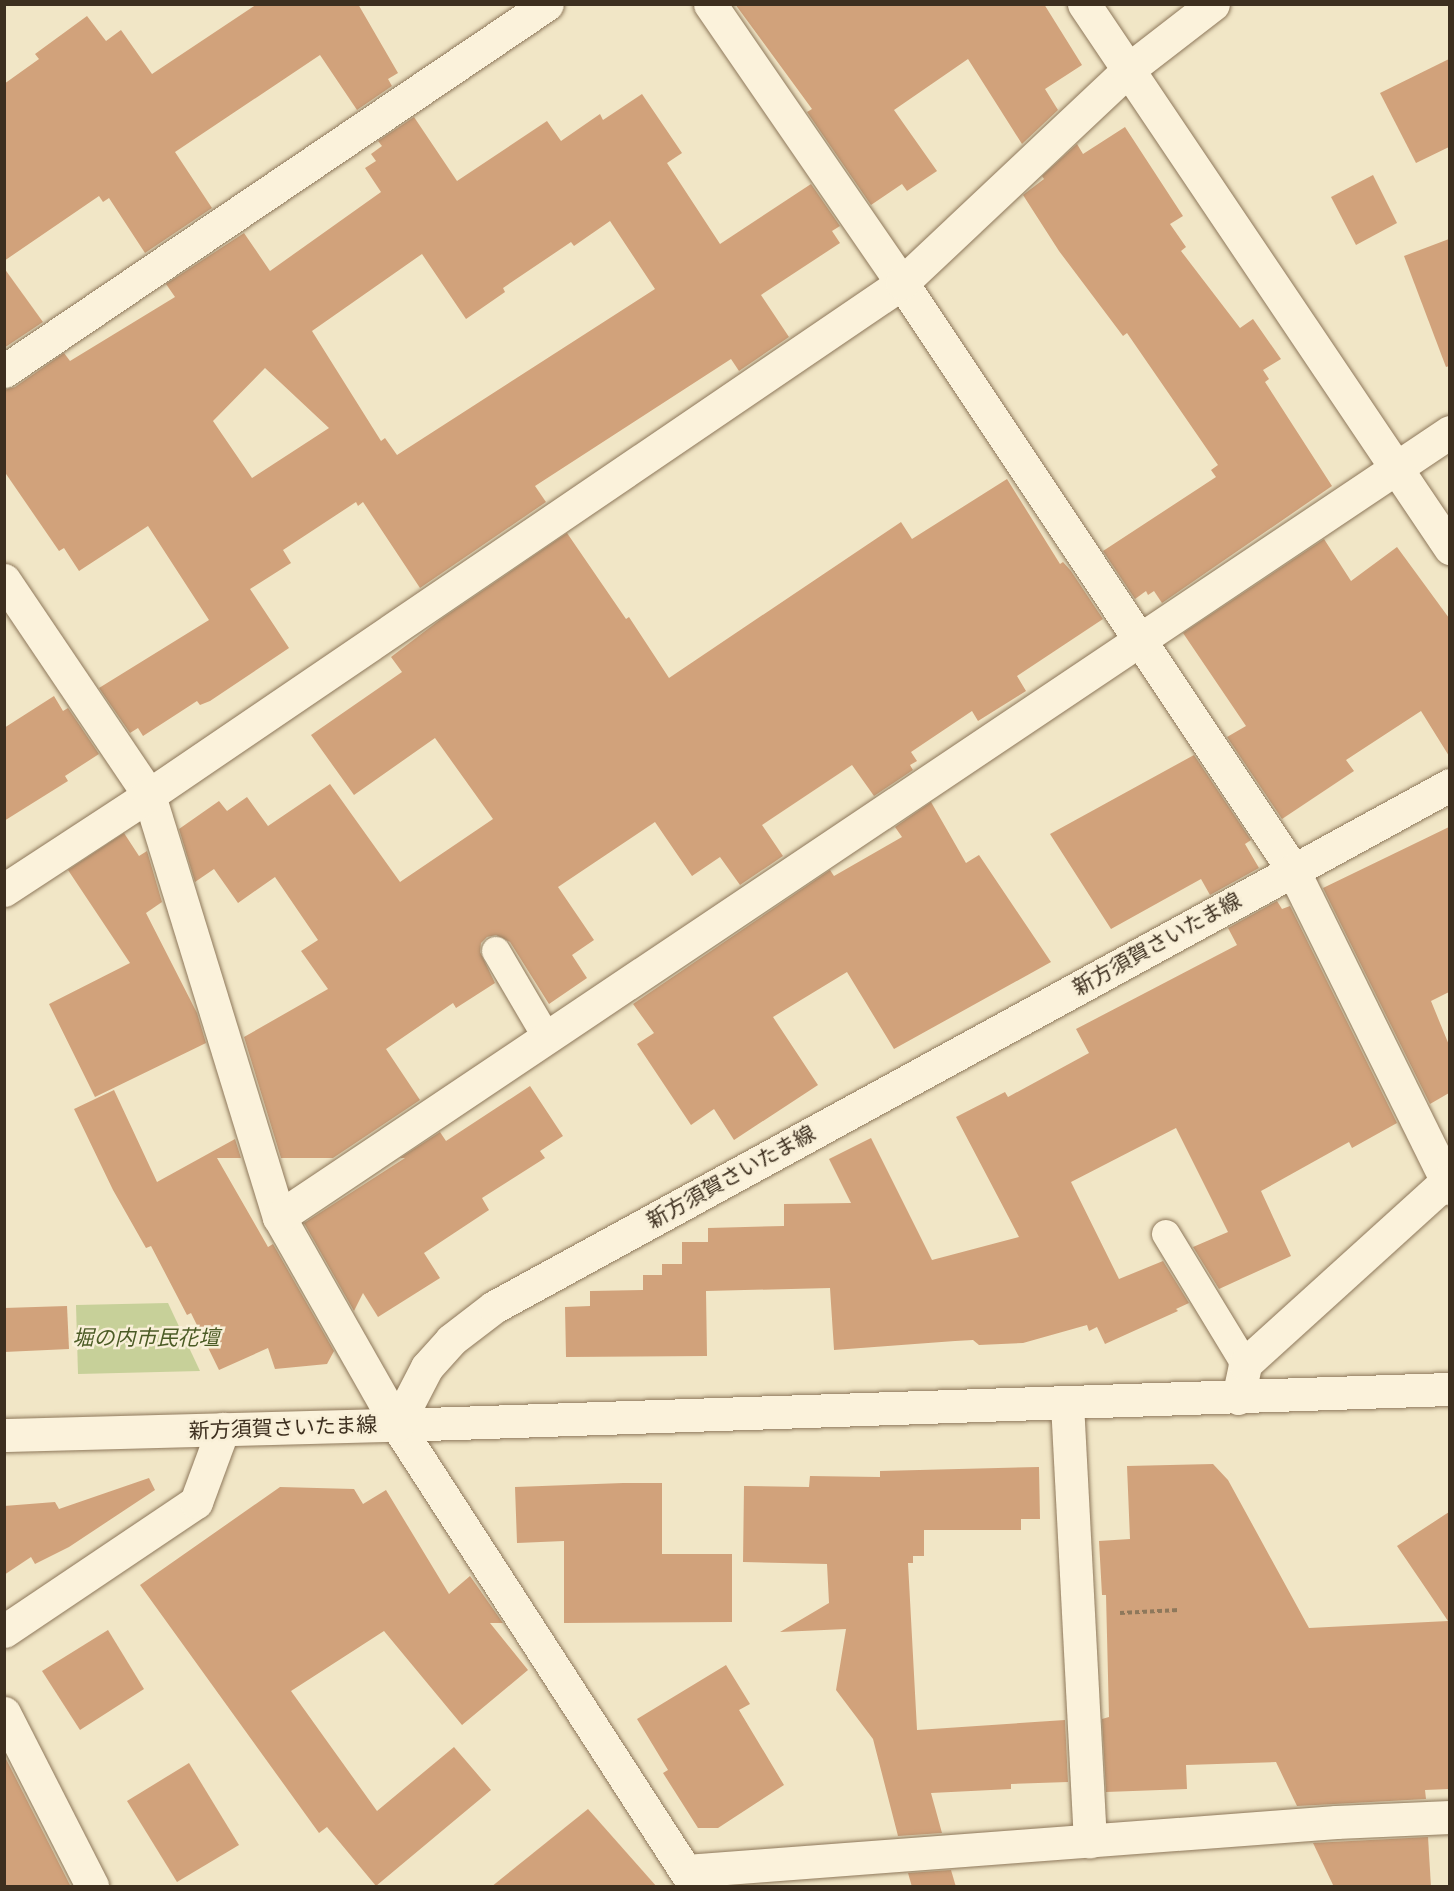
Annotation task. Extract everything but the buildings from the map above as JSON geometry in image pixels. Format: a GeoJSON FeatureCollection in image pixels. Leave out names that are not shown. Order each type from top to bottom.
{"type":"FeatureCollection","features":[{"type":"Feature","properties":{"kind":"street"},"geometry":{"type":"LineString","coordinates":[[4,372],[547,4]]}},
{"type":"Feature","properties":{"kind":"street"},"geometry":{"type":"LineString","coordinates":[[710,4],[1141,639],[1293,870],[1448,1185],[1245,1364],[1238,1398]]}},
{"type":"Feature","properties":{"kind":"street"},"geometry":{"type":"LineString","coordinates":[[1084,4],[1449,548]]}},
{"type":"Feature","properties":{"kind":"street"},"geometry":{"type":"LineString","coordinates":[[4,890],[149,795],[902,284],[1129,69],[1214,4]]}},
{"type":"Feature","properties":{"kind":"street"},"geometry":{"type":"LineString","coordinates":[[279,1217],[1449,432]]}},
{"type":"Feature","properties":{"kind":"street"},"geometry":{"type":"LineString","coordinates":[[4,580],[149,795],[279,1217],[397,1425],[691,1879],[1090,1841],[1449,1817]]}},
{"type":"Feature","properties":{"kind":"street","name":"新方須賀さいたま線"},"geometry":{"type":"LineString","coordinates":[[4,1435],[397,1425],[427,1367],[451,1340],[494,1307],[1449,785]]}},
{"type":"Feature","properties":{"kind":"street"},"geometry":{"type":"LineString","coordinates":[[397,1425],[1449,1389]]}},
{"type":"Feature","properties":{"kind":"street"},"geometry":{"type":"LineString","coordinates":[[1067,1403],[1080,1615],[1090,1841]]}},
{"type":"Feature","properties":{"kind":"street"},"geometry":{"type":"LineString","coordinates":[[4,1630],[196,1502],[223,1429]]}},
{"type":"Feature","properties":{"kind":"street"},"geometry":{"type":"LineString","coordinates":[[4,1713],[92,1887]]}},
{"type":"Feature","properties":{"kind":"lane"},"geometry":{"type":"LineString","coordinates":[[496,951],[547,1038]]}},
{"type":"Feature","properties":{"kind":"lane"},"geometry":{"type":"LineString","coordinates":[[1166,1234],[1245,1364]]}},
{"type":"Feature","properties":{"kind":"path"},"geometry":{"type":"LineString","coordinates":[[1080,1615],[1179,1610]]}},
{"type":"Feature","properties":{"kind":"green space","name":"堀の内市民花壇"},"geometry":{"type":"Polygon","coordinates":[[[168,1303],[200,1371],[78,1374],[76,1305],[168,1303]]]}}]}
